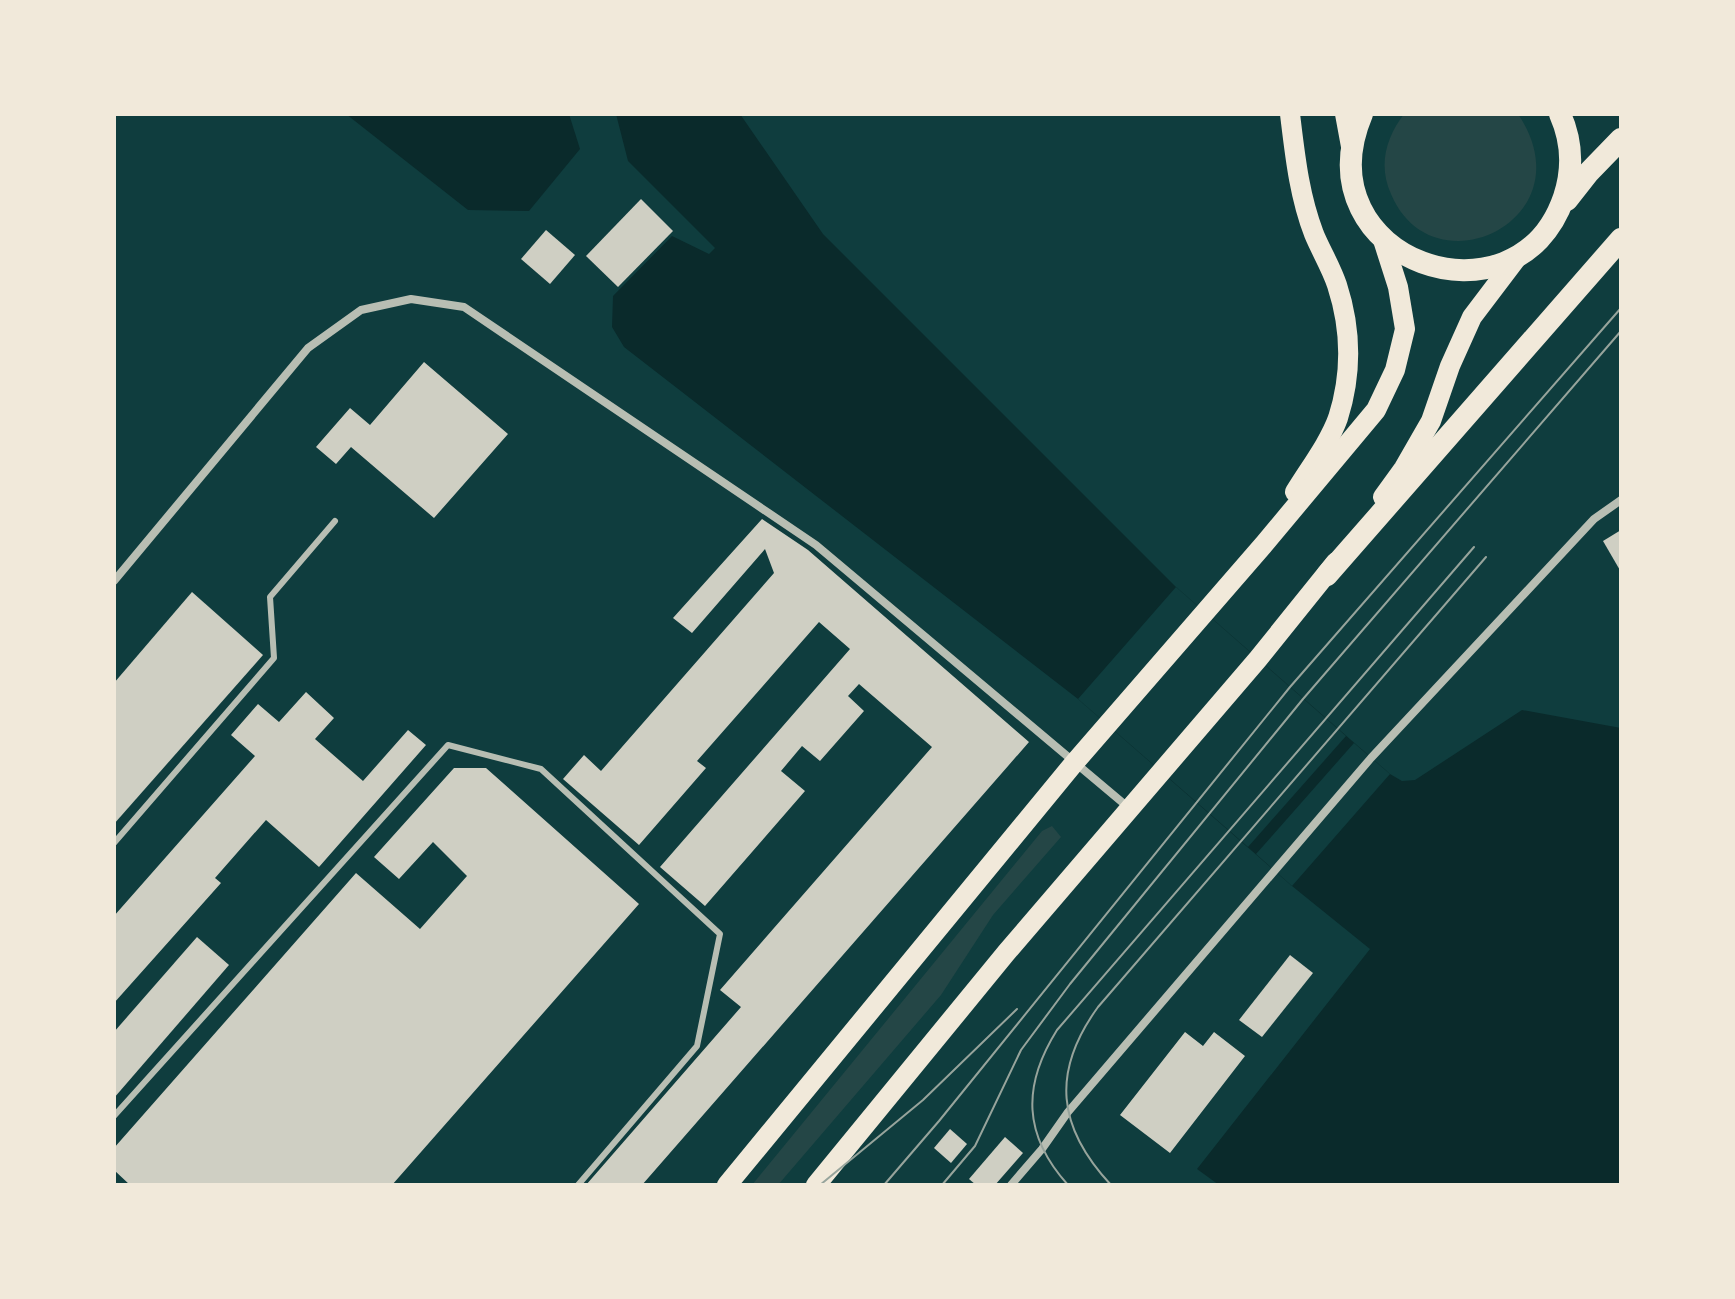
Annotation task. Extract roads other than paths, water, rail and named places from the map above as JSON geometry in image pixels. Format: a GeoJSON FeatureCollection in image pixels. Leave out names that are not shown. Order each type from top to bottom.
{"type":"FeatureCollection","features":[{"type":"Feature","properties":{"kind":"highway"},"geometry":{"type":"LineString","coordinates":[[1362,114],[1355,131],[1351,156],[1352,179],[1368,222],[1383,240],[1413,260],[1448,271],[1485,269],[1519,255],[1548,228],[1589,172],[1621,139]]}},
{"type":"Feature","properties":{"kind":"highway"},"geometry":{"type":"LineString","coordinates":[[1559,211],[1569,181],[1570,148],[1560,114]]}},
{"type":"Feature","properties":{"kind":"highway"},"geometry":{"type":"LineString","coordinates":[[1327,575],[1621,239]]}},
{"type":"Feature","properties":{"kind":"main road"},"geometry":{"type":"LineString","coordinates":[[1265,543],[1337,421],[1349,352],[1346,317],[1336,282],[1314,234],[1297,177],[1290,114]]}},
{"type":"Feature","properties":{"kind":"main road"},"geometry":{"type":"LineString","coordinates":[[1343,114],[1351,156]]}},
{"type":"Feature","properties":{"kind":"main road"},"geometry":{"type":"LineString","coordinates":[[727,1185],[1075,762],[1376,410],[1395,370],[1405,329],[1398,287],[1383,240]]}},
{"type":"Feature","properties":{"kind":"main road"},"geometry":{"type":"LineString","coordinates":[[816,1185],[1006,953],[1327,575],[1404,468],[1431,421],[1450,366],[1472,317],[1519,255]]}},
{"type":"Feature","properties":{"kind":"street"},"geometry":{"type":"LineString","coordinates":[[114,581],[308,348],[361,310],[411,299],[464,307],[816,545],[1129,808]]}},
{"type":"Feature","properties":{"kind":"street"},"geometry":{"type":"LineString","coordinates":[[1011,1185],[1068,1112],[1371,758],[1594,519],[1621,500]]}},
{"type":"Feature","properties":{"kind":"lane"},"geometry":{"type":"LineString","coordinates":[[114,843],[274,658],[270,597],[335,521]]}},
{"type":"Feature","properties":{"kind":"lane"},"geometry":{"type":"LineString","coordinates":[[114,1116],[448,745],[541,769],[720,934],[697,1046],[578,1185]]}},
{"type":"Feature","properties":{"kind":"tram line"},"geometry":{"type":"LineString","coordinates":[[884,1185],[1290,687],[1621,308]]}},
{"type":"Feature","properties":{"kind":"tram line"},"geometry":{"type":"LineString","coordinates":[[942,1185],[975,1146],[1021,1050],[1070,984],[1303,699],[1621,331]]}},
{"type":"Feature","properties":{"kind":"tram line"},"geometry":{"type":"LineString","coordinates":[[1068,1185],[1042,1148],[1032,1110],[1038,1071],[1057,1030],[1474,547]]}},
{"type":"Feature","properties":{"kind":"tram line"},"geometry":{"type":"LineString","coordinates":[[1111,1185],[1080,1142],[1067,1099],[1067,1077],[1083,1031],[1098,1007],[1486,557]]}},
{"type":"Feature","properties":{"kind":"tram line"},"geometry":{"type":"LineString","coordinates":[[820,1185],[923,1100],[1017,1009]]}}]}
